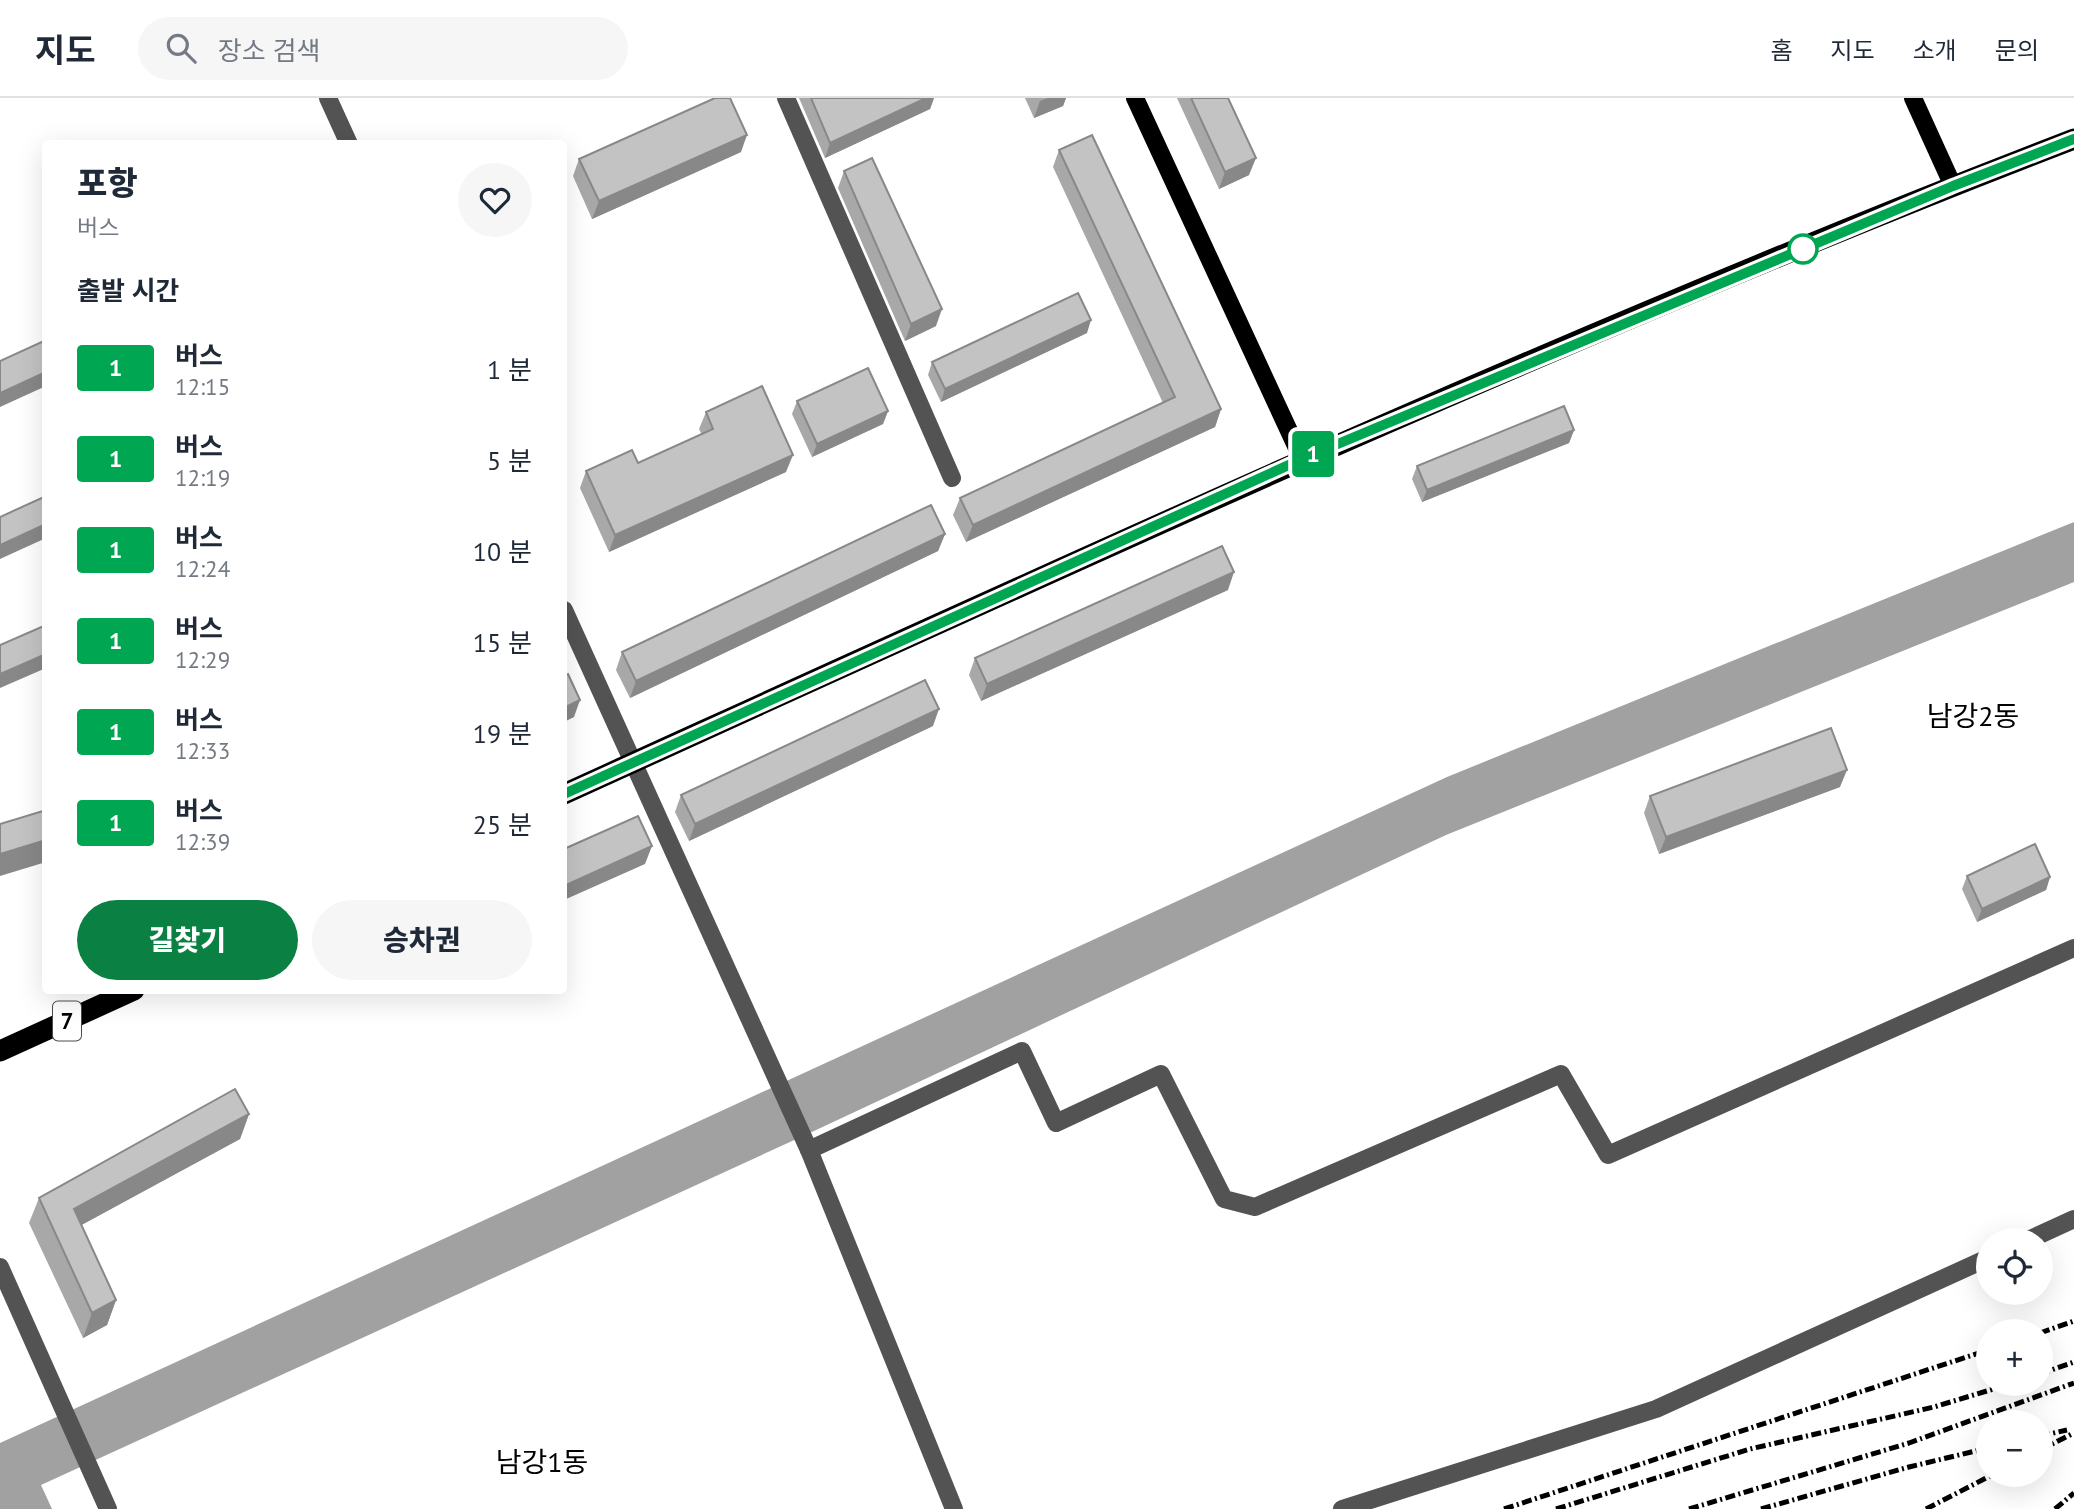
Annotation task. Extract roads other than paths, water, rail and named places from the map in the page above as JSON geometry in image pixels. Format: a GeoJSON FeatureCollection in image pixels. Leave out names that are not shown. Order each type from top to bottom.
{"type":"FeatureCollection","features":[{"type":"Feature","properties":{"kind":"highway"},"geometry":{"type":"LineString","coordinates":[[567,793],[1302,459],[1953,186],[2074,139]]}},
{"type":"Feature","properties":{"kind":"highway","name":"7"},"geometry":{"type":"LineString","coordinates":[[0,1051],[125,994]]}},
{"type":"Feature","properties":{"kind":"main road"},"geometry":{"type":"LineString","coordinates":[[1135,98],[1302,459]]}},
{"type":"Feature","properties":{"kind":"main road"},"geometry":{"type":"LineString","coordinates":[[1913,98],[1953,186]]}},
{"type":"Feature","properties":{"kind":"street"},"geometry":{"type":"LineString","coordinates":[[328,98],[347,140]]}},
{"type":"Feature","properties":{"kind":"street"},"geometry":{"type":"LineString","coordinates":[[786,98],[951,478]]}},
{"type":"Feature","properties":{"kind":"street"},"geometry":{"type":"LineString","coordinates":[[567,617],[810,1150],[954,1509]]}},
{"type":"Feature","properties":{"kind":"street"},"geometry":{"type":"LineString","coordinates":[[810,1150],[1022,1051],[1056,1122],[1161,1074],[1224,1199],[1255,1207],[1561,1074],[1608,1155],[2074,948]]}},
{"type":"Feature","properties":{"kind":"street"},"geometry":{"type":"LineString","coordinates":[[2053,1229],[2074,1219]]}},
{"type":"Feature","properties":{"kind":"street"},"geometry":{"type":"LineString","coordinates":[[1342,1509],[1656,1409],[1976,1263]]}},
{"type":"Feature","properties":{"kind":"street"},"geometry":{"type":"LineString","coordinates":[[0,1267],[108,1509]]}},
{"type":"Feature","properties":{"kind":"railway"},"geometry":{"type":"LineString","coordinates":[[2053,1328],[2074,1321]]}},
{"type":"Feature","properties":{"kind":"railway"},"geometry":{"type":"LineString","coordinates":[[1504,1509],[1976,1354]]}},
{"type":"Feature","properties":{"kind":"railway"},"geometry":{"type":"LineString","coordinates":[[2053,1369],[2074,1362]]}},
{"type":"Feature","properties":{"kind":"railway"},"geometry":{"type":"LineString","coordinates":[[1689,1509],[1909,1443],[2074,1383]]}},
{"type":"Feature","properties":{"kind":"railway"},"geometry":{"type":"LineString","coordinates":[[1556,1509],[1750,1449],[1934,1407],[1976,1394]]}},
{"type":"Feature","properties":{"kind":"railway"},"geometry":{"type":"LineString","coordinates":[[2053,1433],[2067,1430]]}},
{"type":"Feature","properties":{"kind":"railway"},"geometry":{"type":"LineString","coordinates":[[2053,1444],[2074,1433]]}},
{"type":"Feature","properties":{"kind":"railway"},"geometry":{"type":"LineString","coordinates":[[1761,1509],[1976,1451]]}},
{"type":"Feature","properties":{"kind":"railway"},"geometry":{"type":"LineString","coordinates":[[1926,1509],[1976,1483]]}},
{"type":"Feature","properties":{"kind":"railway"},"geometry":{"type":"LineString","coordinates":[[2055,1509],[2074,1493]]}},
{"type":"Feature","properties":{"kind":"district","name":"남강2동"},"geometry":{"type":"Point","coordinates":[1973,716]}},
{"type":"Feature","properties":{"kind":"district","name":"남강1동"},"geometry":{"type":"Point","coordinates":[542,1462]}}]}
